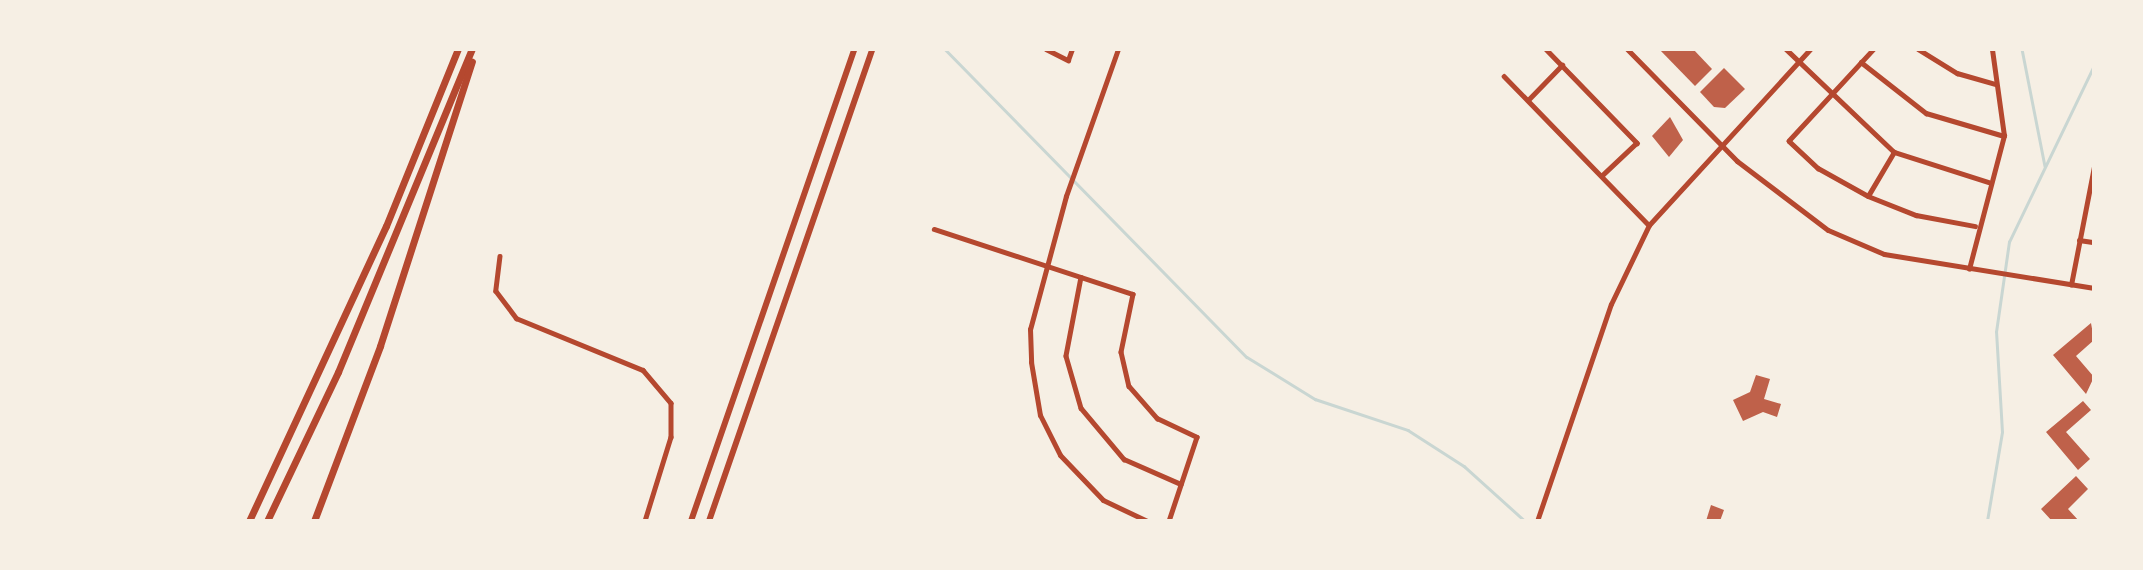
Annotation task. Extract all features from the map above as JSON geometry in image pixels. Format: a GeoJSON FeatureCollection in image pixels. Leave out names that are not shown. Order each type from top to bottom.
{"type":"FeatureCollection","features":[{"type":"Feature","properties":{"kind":"highway"},"geometry":{"type":"LineString","coordinates":[[249,521],[386,226],[458,49]]}},
{"type":"Feature","properties":{"kind":"highway"},"geometry":{"type":"LineString","coordinates":[[267,521],[338,372],[474,49]]}},
{"type":"Feature","properties":{"kind":"highway"},"geometry":{"type":"LineString","coordinates":[[314,521],[380,346],[474,49]]}},
{"type":"Feature","properties":{"kind":"main road"},"geometry":{"type":"LineString","coordinates":[[691,521],[854,49]]}},
{"type":"Feature","properties":{"kind":"main road"},"geometry":{"type":"LineString","coordinates":[[709,521],[872,49]]}},
{"type":"Feature","properties":{"kind":"street"},"geometry":{"type":"LineString","coordinates":[[1046,49],[1068,60],[1072,49]]}},
{"type":"Feature","properties":{"kind":"street"},"geometry":{"type":"LineString","coordinates":[[1118,49],[1078,157],[1030,329],[1040,415],[1081,479],[1103,499],[1147,521]]}},
{"type":"Feature","properties":{"kind":"street"},"geometry":{"type":"LineString","coordinates":[[1546,49],[1637,143],[1602,176]]}},
{"type":"Feature","properties":{"kind":"street"},"geometry":{"type":"LineString","coordinates":[[1627,49],[1720,144],[1786,203],[1828,230],[1874,251],[1980,271],[2094,288]]}},
{"type":"Feature","properties":{"kind":"street"},"geometry":{"type":"LineString","coordinates":[[1786,49],[1829,95],[1894,152],[1988,182]]}},
{"type":"Feature","properties":{"kind":"street"},"geometry":{"type":"LineString","coordinates":[[1537,521],[1611,304],[1649,225],[1720,144],[1810,49]]}},
{"type":"Feature","properties":{"kind":"street"},"geometry":{"type":"LineString","coordinates":[[1874,49],[1789,141],[1818,168],[1868,196],[1916,215],[1975,226]]}},
{"type":"Feature","properties":{"kind":"street"},"geometry":{"type":"LineString","coordinates":[[1918,49],[1957,73],[1995,84]]}},
{"type":"Feature","properties":{"kind":"street"},"geometry":{"type":"LineString","coordinates":[[1969,269],[1975,226],[2004,136],[1992,49]]}},
{"type":"Feature","properties":{"kind":"street"},"geometry":{"type":"LineString","coordinates":[[1861,62],[1926,113],[2004,136]]}},
{"type":"Feature","properties":{"kind":"street"},"geometry":{"type":"LineString","coordinates":[[1528,100],[1562,65]]}},
{"type":"Feature","properties":{"kind":"street"},"geometry":{"type":"LineString","coordinates":[[1504,76],[1649,225]]}},
{"type":"Feature","properties":{"kind":"street"},"geometry":{"type":"LineString","coordinates":[[1868,196],[1894,152]]}},
{"type":"Feature","properties":{"kind":"street"},"geometry":{"type":"LineString","coordinates":[[2071,285],[2094,167]]}},
{"type":"Feature","properties":{"kind":"street"},"geometry":{"type":"LineString","coordinates":[[934,229],[1133,293],[1123,335],[1123,370],[1146,410],[1197,437],[1169,521]]}},
{"type":"Feature","properties":{"kind":"street"},"geometry":{"type":"LineString","coordinates":[[2079,240],[2094,242]]}},
{"type":"Feature","properties":{"kind":"street"},"geometry":{"type":"LineString","coordinates":[[500,257],[496,291],[516,318],[643,370],[671,402],[671,437],[645,521]]}},
{"type":"Feature","properties":{"kind":"street"},"geometry":{"type":"LineString","coordinates":[[1081,277],[1066,356],[1080,408],[1125,459],[1181,484]]}},
{"type":"Feature","properties":{"kind":"building"},"geometry":{"type":"Polygon","coordinates":[[[1659,49],[1693,49],[1712,69],[1695,86],[1659,49]]]}},
{"type":"Feature","properties":{"kind":"building"},"geometry":{"type":"Polygon","coordinates":[[[1724,68],[1745,89],[1725,108],[1714,107],[1700,92],[1724,68]]]}},
{"type":"Feature","properties":{"kind":"building"},"geometry":{"type":"Polygon","coordinates":[[[1670,117],[1683,140],[1669,157],[1652,136],[1670,117]]]}},
{"type":"Feature","properties":{"kind":"building"},"geometry":{"type":"Polygon","coordinates":[[[2091,323],[2094,340],[2076,356],[2094,377],[2086,394],[2053,355],[2091,323]]]}},
{"type":"Feature","properties":{"kind":"building"},"geometry":{"type":"Polygon","coordinates":[[[1756,375],[1770,379],[1764,399],[1781,404],[1777,417],[1763,412],[1743,421],[1733,400],[1750,392],[1756,375]]]}},
{"type":"Feature","properties":{"kind":"building"},"geometry":{"type":"Polygon","coordinates":[[[2083,401],[2091,410],[2066,432],[2090,459],[2078,470],[2046,432],[2083,401]]]}},
{"type":"Feature","properties":{"kind":"building"},"geometry":{"type":"Polygon","coordinates":[[[2076,476],[2088,489],[2068,509],[2079,521],[2052,521],[2041,509],[2076,476]]]}},
{"type":"Feature","properties":{"kind":"building"},"geometry":{"type":"Polygon","coordinates":[[[1711,505],[1724,510],[1720,521],[1706,521],[1711,505]]]}},
{"type":"Feature","properties":{"kind":"waterway"},"geometry":{"type":"LineString","coordinates":[[945,49],[1247,357],[1315,399],[1408,430],[1464,466],[1525,521]]}},
{"type":"Feature","properties":{"kind":"waterway"},"geometry":{"type":"LineString","coordinates":[[2022,49],[2045,166]]}},
{"type":"Feature","properties":{"kind":"waterway"},"geometry":{"type":"LineString","coordinates":[[1987,521],[2002,432],[1996,332],[2009,242],[2094,65]]}}]}
